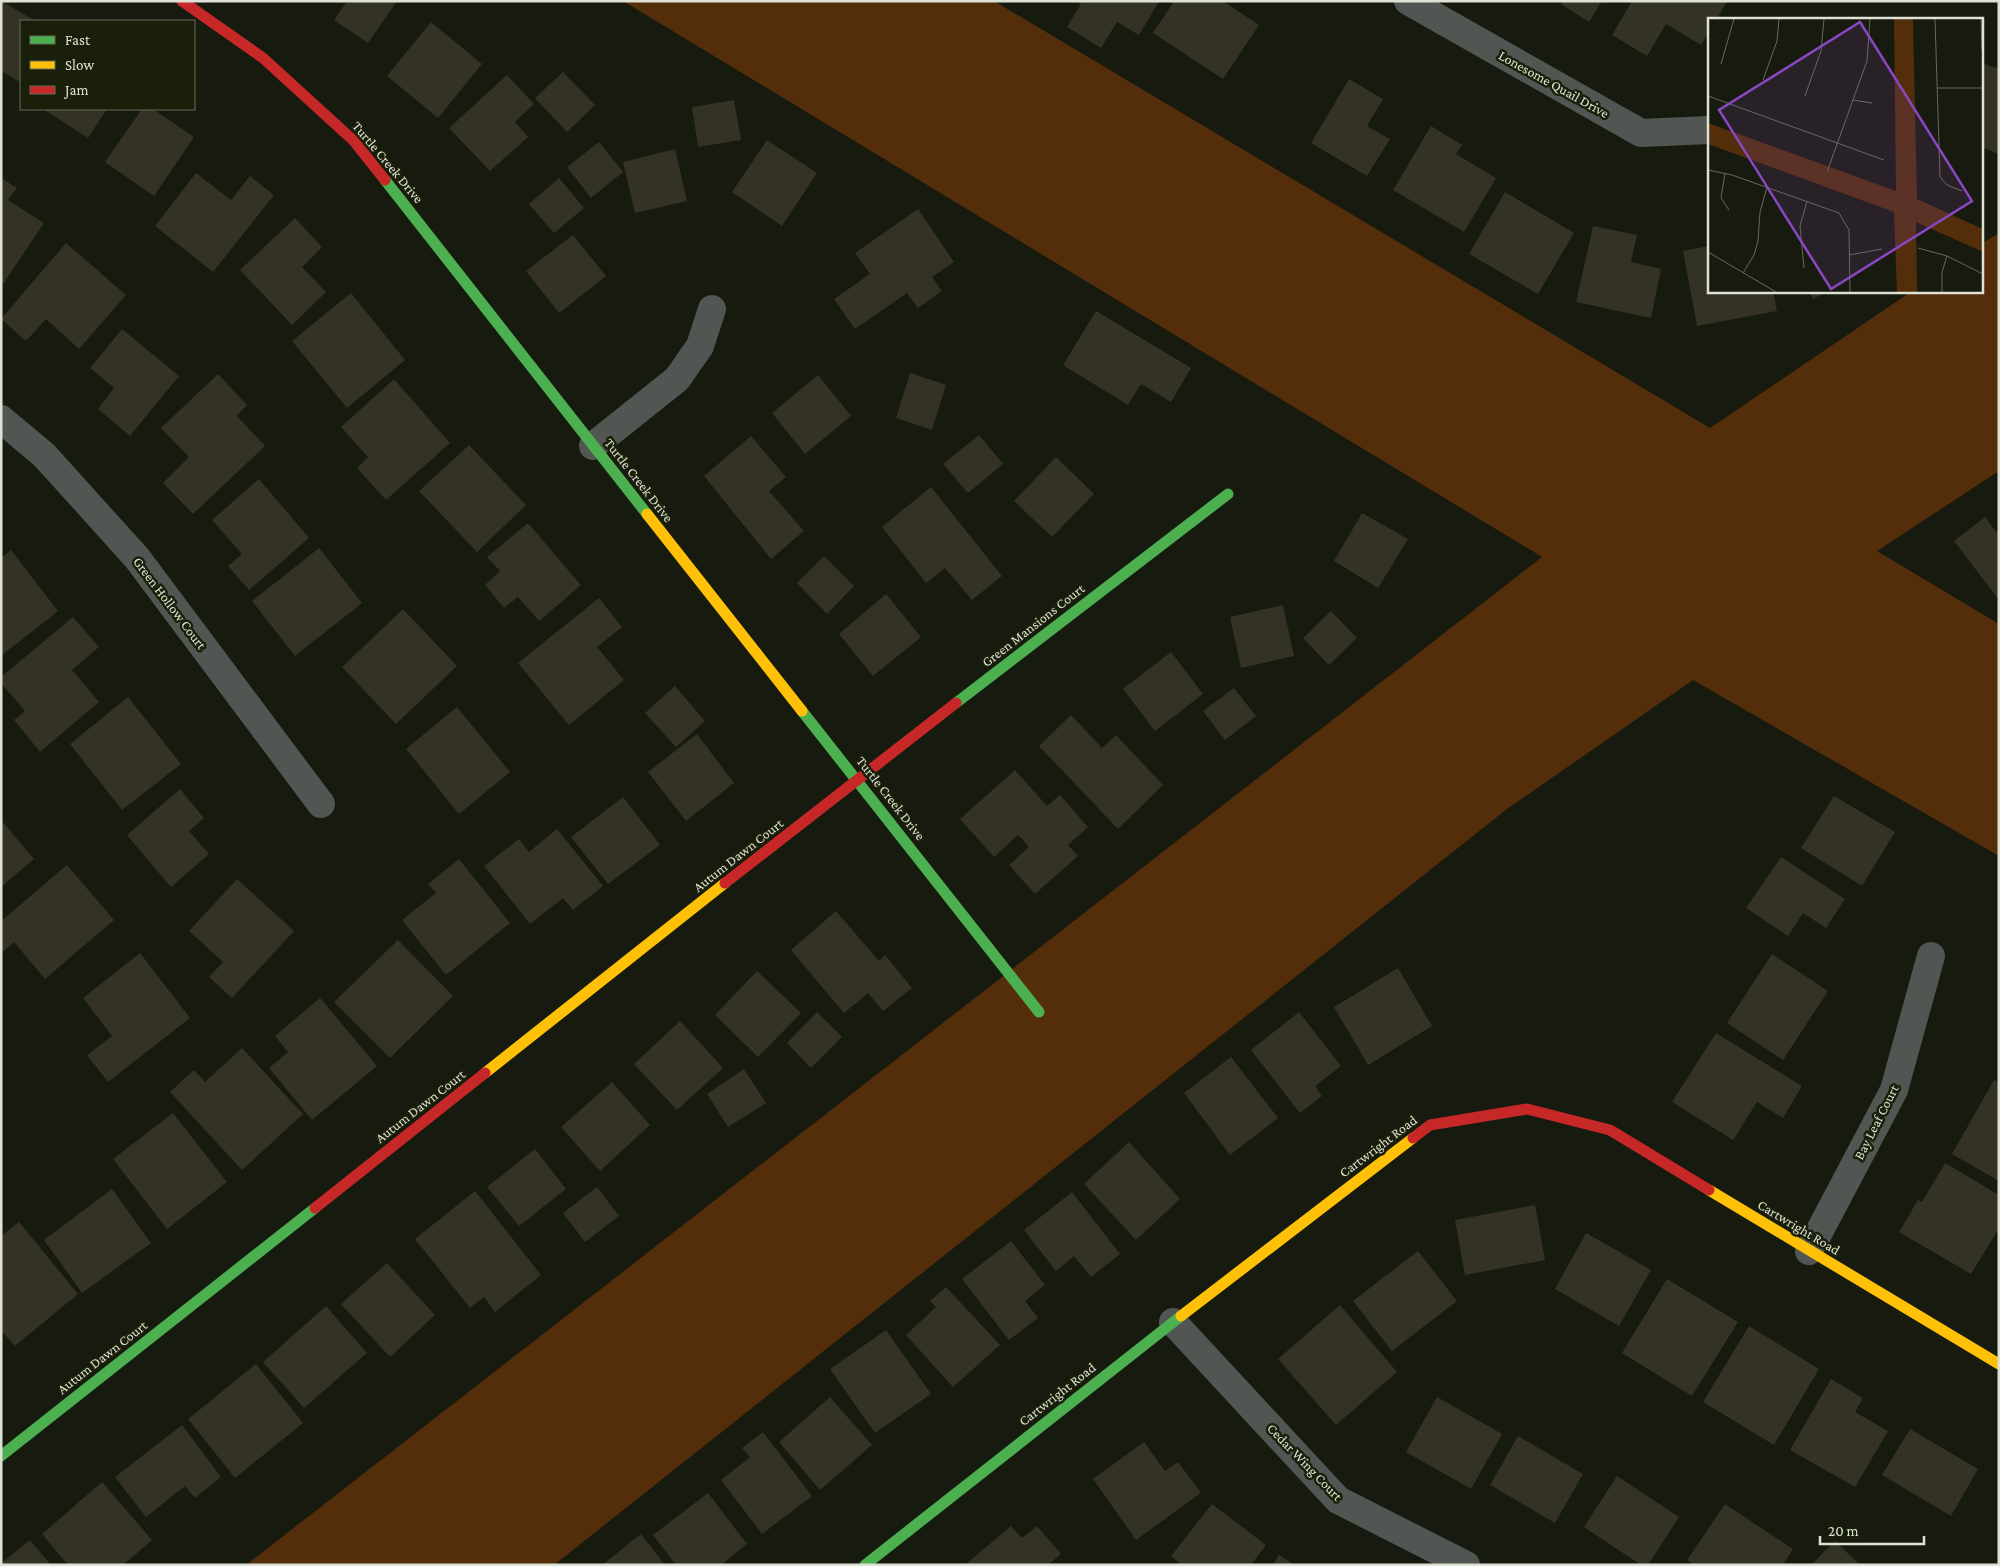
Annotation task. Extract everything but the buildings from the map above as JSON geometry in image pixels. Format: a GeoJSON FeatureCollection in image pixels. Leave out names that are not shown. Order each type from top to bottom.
{"type":"FeatureCollection","features":[{"type":"Feature","properties":{"kind":"street","name":"Turtle Creek Drive"},"geometry":{"type":"LineString","coordinates":[[182,1],[263,58],[354,141],[1039,1012]]}},
{"type":"Feature","properties":{"kind":"street","name":"Lonesome Quail Drive"},"geometry":{"type":"LineString","coordinates":[[1408,1],[1641,132],[1708,130]]}},
{"type":"Feature","properties":{"kind":"street"},"geometry":{"type":"LineString","coordinates":[[593,446],[677,380],[700,346],[712,310]]}},
{"type":"Feature","properties":{"kind":"street","name":"Green Hollow Court"},"geometry":{"type":"LineString","coordinates":[[1,419],[44,455],[137,558],[321,804]]}},
{"type":"Feature","properties":{"kind":"street","name":"Green Mansions Court"},"geometry":{"type":"LineString","coordinates":[[857,779],[1228,494]]}},
{"type":"Feature","properties":{"kind":"street","name":"Autum Dawn Court"},"geometry":{"type":"LineString","coordinates":[[1,1456],[857,779]]}},
{"type":"Feature","properties":{"kind":"street","name":"Bay Leaf Court"},"geometry":{"type":"LineString","coordinates":[[1809,1251],[1894,1090],[1931,956]]}},
{"type":"Feature","properties":{"kind":"street","name":"Cartwright Road"},"geometry":{"type":"LineString","coordinates":[[864,1565],[1173,1322],[1430,1125],[1527,1108],[1610,1130],[1999,1364]]}},
{"type":"Feature","properties":{"kind":"street","name":"Cedar Wing Court"},"geometry":{"type":"LineString","coordinates":[[1173,1322],[1338,1500],[1466,1565]]}},
{"type":"Feature","properties":{"kind":"shaded area"},"geometry":{"type":"Polygon","coordinates":[[[623,1],[994,1],[1710,428],[1911,292],[1982,292],[1982,243],[1999,233],[1999,471],[1877,551],[1999,624],[1999,856],[1693,680],[1507,809],[554,1565],[246,1565],[1542,557],[623,1]]]}},
{"type":"Feature","properties":{"kind":"traffic: fast"},"geometry":{"type":"LineString","coordinates":[[385,180],[647,514]]}},
{"type":"Feature","properties":{"kind":"traffic: fast"},"geometry":{"type":"LineString","coordinates":[[956,703],[1228,494]]}},
{"type":"Feature","properties":{"kind":"traffic: fast"},"geometry":{"type":"LineString","coordinates":[[802,711],[1039,1012]]}},
{"type":"Feature","properties":{"kind":"traffic: fast"},"geometry":{"type":"LineString","coordinates":[[1,1456],[315,1208]]}},
{"type":"Feature","properties":{"kind":"traffic: fast"},"geometry":{"type":"LineString","coordinates":[[865,1565],[1181,1316]]}},
{"type":"Feature","properties":{"kind":"traffic: slow"},"geometry":{"type":"LineString","coordinates":[[647,514],[802,711]]}},
{"type":"Feature","properties":{"kind":"traffic: slow"},"geometry":{"type":"LineString","coordinates":[[485,1073],[725,883]]}},
{"type":"Feature","properties":{"kind":"traffic: slow"},"geometry":{"type":"LineString","coordinates":[[1181,1316],[1413,1138]]}},
{"type":"Feature","properties":{"kind":"traffic: slow"},"geometry":{"type":"LineString","coordinates":[[1709,1190],[1999,1364]]}},
{"type":"Feature","properties":{"kind":"traffic: jam"},"geometry":{"type":"LineString","coordinates":[[182,1],[263,58],[354,141],[385,180]]}},
{"type":"Feature","properties":{"kind":"traffic: jam"},"geometry":{"type":"LineString","coordinates":[[725,883],[956,703]]}},
{"type":"Feature","properties":{"kind":"traffic: jam"},"geometry":{"type":"LineString","coordinates":[[315,1208],[485,1073]]}},
{"type":"Feature","properties":{"kind":"traffic: jam"},"geometry":{"type":"LineString","coordinates":[[1413,1138],[1430,1125],[1527,1109],[1610,1130],[1709,1190]]}}]}
